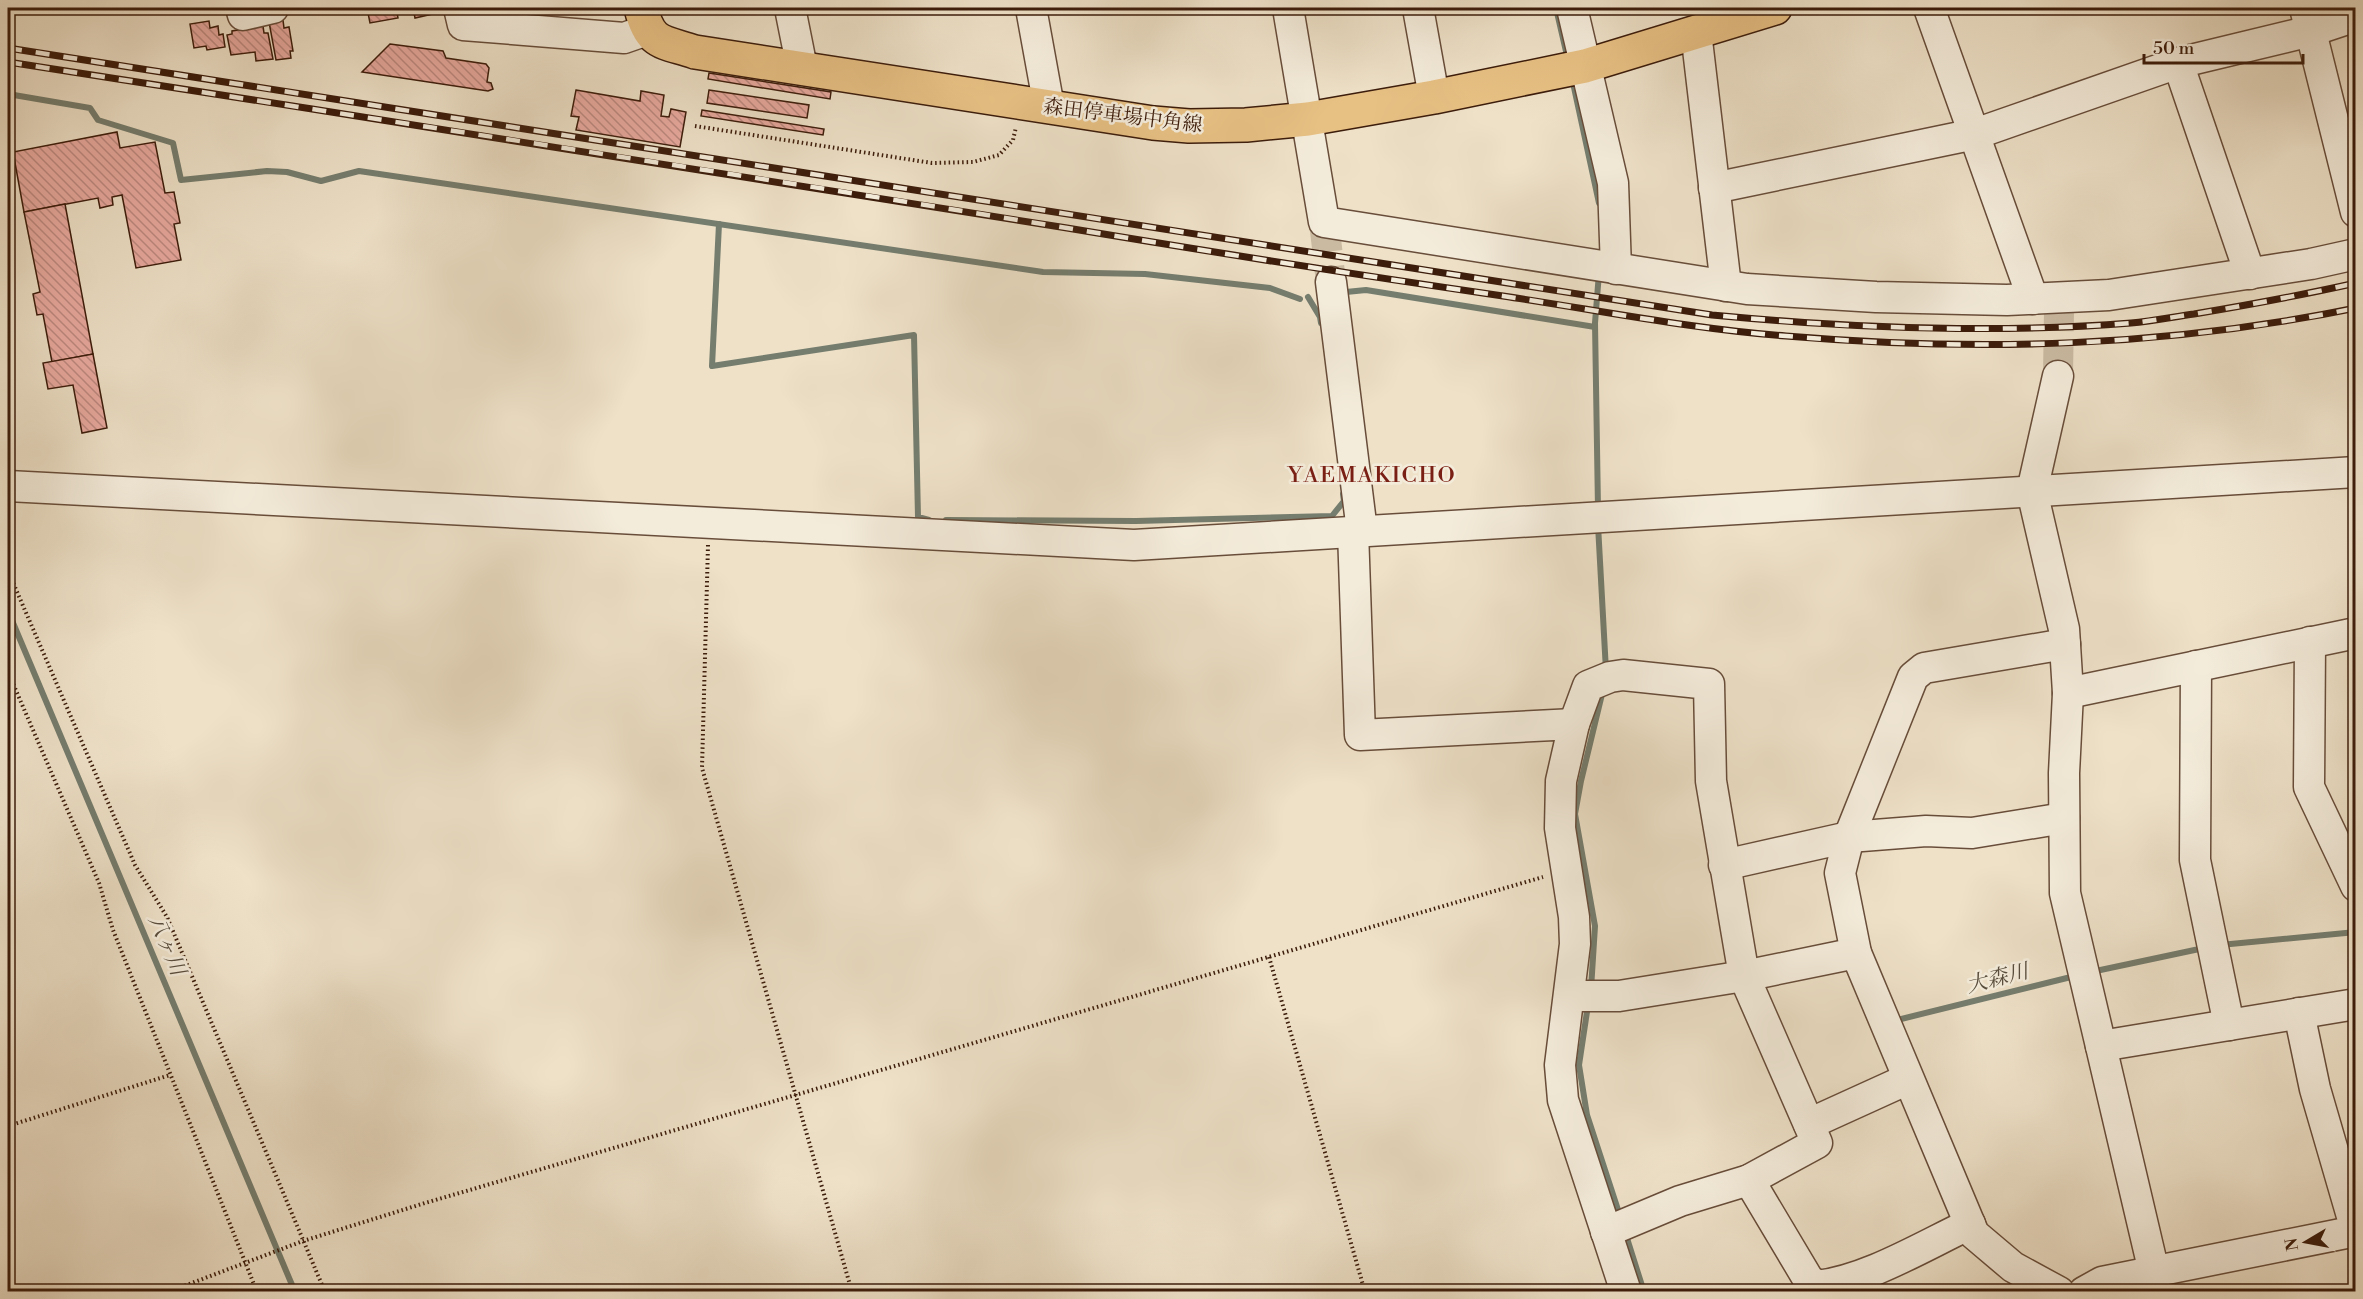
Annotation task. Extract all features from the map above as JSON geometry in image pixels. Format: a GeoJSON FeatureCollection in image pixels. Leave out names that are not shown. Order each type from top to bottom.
{"type":"FeatureCollection","features":[{"type":"Feature","properties":{"kind":"main road","name":"森田停車場中角線"},"geometry":{"type":"LineString","coordinates":[[644,19],[657,40],[695,52],[1153,123],[1190,126],[1246,125],[1308,119],[1434,97],[1573,68],[1774,8]]}},
{"type":"Feature","properties":{"kind":"street"},"geometry":{"type":"LineString","coordinates":[[241,8],[243,15],[273,8]]}},
{"type":"Feature","properties":{"kind":"street"},"geometry":{"type":"LineString","coordinates":[[459,8],[463,25],[624,38],[644,19]]}},
{"type":"Feature","properties":{"kind":"street"},"geometry":{"type":"LineString","coordinates":[[790,8],[802,68]]}},
{"type":"Feature","properties":{"kind":"street"},"geometry":{"type":"LineString","coordinates":[[1031,8],[1034,104]]}},
{"type":"Feature","properties":{"kind":"street"},"geometry":{"type":"LineString","coordinates":[[1288,8],[1324,222],[1747,289],[1876,297],[2050,303],[2250,274],[2355,254]]}},
{"type":"Feature","properties":{"kind":"street"},"geometry":{"type":"LineString","coordinates":[[1418,8],[1434,97]]}},
{"type":"Feature","properties":{"kind":"street"},"geometry":{"type":"LineString","coordinates":[[1572,8],[1573,68],[1613,183],[1616,269]]}},
{"type":"Feature","properties":{"kind":"street"},"geometry":{"type":"LineString","coordinates":[[1929,8],[1975,135],[2050,303]]}},
{"type":"Feature","properties":{"kind":"street"},"geometry":{"type":"LineString","coordinates":[[1714,188],[1975,135],[2308,19],[2355,16]]}},
{"type":"Feature","properties":{"kind":"street"},"geometry":{"type":"LineString","coordinates":[[2308,19],[2355,212]]}},
{"type":"Feature","properties":{"kind":"street"},"geometry":{"type":"LineString","coordinates":[[1696,32],[1726,286]]}},
{"type":"Feature","properties":{"kind":"street"},"geometry":{"type":"LineString","coordinates":[[2178,63],[2250,274]]}},
{"type":"Feature","properties":{"kind":"street"},"geometry":{"type":"LineString","coordinates":[[1331,282],[1358,531],[1360,735],[1574,724]]}},
{"type":"Feature","properties":{"kind":"street"},"geometry":{"type":"LineString","coordinates":[[2058,376],[2032,491],[2064,629],[2068,693],[2064,772],[2065,893],[2154,1272]]}},
{"type":"Feature","properties":{"kind":"street"},"geometry":{"type":"LineString","coordinates":[[8,486],[1134,545],[2355,472]]}},
{"type":"Feature","properties":{"kind":"street"},"geometry":{"type":"LineString","coordinates":[[2068,693],[2355,633]]}},
{"type":"Feature","properties":{"kind":"street"},"geometry":{"type":"LineString","coordinates":[[2310,642],[2309,787],[2355,886]]}},
{"type":"Feature","properties":{"kind":"street"},"geometry":{"type":"LineString","coordinates":[[2059,1292],[2013,1267],[1974,1234],[1856,953],[1840,873],[1848,837],[1914,677],[1924,668],[2065,644]]}},
{"type":"Feature","properties":{"kind":"street"},"geometry":{"type":"LineString","coordinates":[[2196,666],[2195,860],[2229,1025]]}},
{"type":"Feature","properties":{"kind":"street"},"geometry":{"type":"LineString","coordinates":[[1617,1227],[1680,1201],[1749,1180],[1817,1143],[1744,976],[1711,781],[1709,684],[1623,675],[1603,679],[1588,686],[1574,724],[1561,782],[1560,828],[1574,917],[1575,945],[1582,996],[1560,1065],[1563,1100],[1617,1227],[1626,1292]]}},
{"type":"Feature","properties":{"kind":"street"},"geometry":{"type":"LineString","coordinates":[[1724,865],[1848,837],[1926,831],[1972,832],[2064,818]]}},
{"type":"Feature","properties":{"kind":"street"},"geometry":{"type":"LineString","coordinates":[[1582,996],[1619,996],[1744,976],[1856,953]]}},
{"type":"Feature","properties":{"kind":"street"},"geometry":{"type":"LineString","coordinates":[[2101,1046],[2355,1004]]}},
{"type":"Feature","properties":{"kind":"street"},"geometry":{"type":"LineString","coordinates":[[2084,1292],[2102,1282],[2355,1230],[2315,1089],[2299,1013]]}},
{"type":"Feature","properties":{"kind":"street"},"geometry":{"type":"LineString","coordinates":[[1809,1124],[1908,1079]]}},
{"type":"Feature","properties":{"kind":"street"},"geometry":{"type":"LineString","coordinates":[[1749,1180],[1808,1279],[1817,1286],[1832,1285],[1876,1268],[1970,1224]]}},
{"type":"Feature","properties":{"kind":"path"},"geometry":{"type":"LineString","coordinates":[[695,126],[932,163],[973,162],[999,155],[1013,140],[1034,104]]}},
{"type":"Feature","properties":{"kind":"path"},"geometry":{"type":"LineString","coordinates":[[708,523],[702,768],[852,1292]]}},
{"type":"Feature","properties":{"kind":"path"},"geometry":{"type":"LineString","coordinates":[[8,571],[135,865],[166,917],[325,1292]]}},
{"type":"Feature","properties":{"kind":"path"},"geometry":{"type":"LineString","coordinates":[[8,672],[99,883],[113,930],[257,1292]]}},
{"type":"Feature","properties":{"kind":"path"},"geometry":{"type":"LineString","coordinates":[[168,1292],[303,1241],[425,1203],[1567,870]]}},
{"type":"Feature","properties":{"kind":"path"},"geometry":{"type":"LineString","coordinates":[[1269,957],[1365,1292]]}},
{"type":"Feature","properties":{"kind":"path"},"geometry":{"type":"LineString","coordinates":[[8,1126],[170,1075]]}},
{"type":"Feature","properties":{"kind":"building"},"geometry":{"type":"Polygon","coordinates":[[[184,8],[209,8],[210,10],[185,14],[184,8]]]}},
{"type":"Feature","properties":{"kind":"building"},"geometry":{"type":"Polygon","coordinates":[[[367,8],[396,8],[398,18],[370,23],[367,8]]]}},
{"type":"Feature","properties":{"kind":"building"},"geometry":{"type":"Polygon","coordinates":[[[413,8],[431,8],[433,14],[415,18],[413,8]]]}},
{"type":"Feature","properties":{"kind":"building"},"geometry":{"type":"Polygon","coordinates":[[[493,8],[539,8],[538,16],[493,15],[493,8]]]}},
{"type":"Feature","properties":{"kind":"building"},"geometry":{"type":"Polygon","coordinates":[[[283,20],[284,28],[289,27],[293,51],[290,51],[291,58],[276,60],[269,22],[283,20]]]}},
{"type":"Feature","properties":{"kind":"building"},"geometry":{"type":"Polygon","coordinates":[[[209,21],[210,28],[218,26],[219,35],[223,34],[225,47],[207,50],[206,46],[194,48],[190,24],[209,21]]]}},
{"type":"Feature","properties":{"kind":"building"},"geometry":{"type":"Polygon","coordinates":[[[263,26],[264,33],[268,33],[273,59],[256,61],[255,52],[231,55],[227,35],[232,34],[232,31],[263,26]]]}},
{"type":"Feature","properties":{"kind":"building"},"geometry":{"type":"Polygon","coordinates":[[[390,44],[443,51],[446,58],[486,64],[489,68],[487,82],[491,83],[493,89],[488,91],[362,72],[390,44]]]}},
{"type":"Feature","properties":{"kind":"building"},"geometry":{"type":"Polygon","coordinates":[[[709,73],[831,92],[830,99],[708,79],[709,73]]]}},
{"type":"Feature","properties":{"kind":"building"},"geometry":{"type":"Polygon","coordinates":[[[576,90],[640,101],[641,91],[664,95],[661,116],[669,117],[671,109],[686,112],[680,147],[576,130],[579,117],[571,116],[576,90]]]}},
{"type":"Feature","properties":{"kind":"building"},"geometry":{"type":"Polygon","coordinates":[[[709,90],[809,105],[807,118],[707,103],[709,90]]]}},
{"type":"Feature","properties":{"kind":"building"},"geometry":{"type":"Polygon","coordinates":[[[702,110],[824,129],[823,135],[701,116],[702,110]]]}},
{"type":"Feature","properties":{"kind":"building"},"geometry":{"type":"Polygon","coordinates":[[[117,132],[120,148],[155,142],[165,193],[174,192],[180,223],[174,224],[181,260],[136,268],[122,195],[112,197],[113,205],[100,208],[98,198],[24,212],[13,152],[117,132]]]}},
{"type":"Feature","properties":{"kind":"building"},"geometry":{"type":"Polygon","coordinates":[[[65,204],[93,354],[52,362],[43,314],[37,315],[33,294],[40,292],[24,212],[65,204]]]}},
{"type":"Feature","properties":{"kind":"building"},"geometry":{"type":"Polygon","coordinates":[[[93,354],[107,428],[82,433],[73,385],[48,389],[43,363],[93,354]]]}},
{"type":"Feature","properties":{"kind":"waterway"},"geometry":{"type":"LineString","coordinates":[[1556,8],[1568,60]]}},
{"type":"Feature","properties":{"kind":"waterway"},"geometry":{"type":"LineString","coordinates":[[1572,78],[1599,203]]}},
{"type":"Feature","properties":{"kind":"waterway"},"geometry":{"type":"LineString","coordinates":[[8,94],[90,108],[98,120],[173,143],[181,180],[267,171],[287,172],[321,181],[359,171],[1043,272],[1145,274],[1270,288],[1300,299]]}},
{"type":"Feature","properties":{"kind":"waterway"},"geometry":{"type":"LineString","coordinates":[[719,224],[712,366],[914,335],[918,517],[929,520]]}},
{"type":"Feature","properties":{"kind":"waterway"},"geometry":{"type":"LineString","coordinates":[[1598,509],[1595,323],[1599,273]]}},
{"type":"Feature","properties":{"kind":"waterway"},"geometry":{"type":"LineString","coordinates":[[1346,292],[1366,290],[1595,327]]}},
{"type":"Feature","properties":{"kind":"waterway"},"geometry":{"type":"LineString","coordinates":[[1308,297],[1321,323]]}},
{"type":"Feature","properties":{"kind":"waterway"},"geometry":{"type":"LineString","coordinates":[[946,520],[1136,521],[1332,516],[1344,501],[1343,494]]}},
{"type":"Feature","properties":{"kind":"waterway"},"geometry":{"type":"LineString","coordinates":[[1598,525],[1606,671]]}},
{"type":"Feature","properties":{"kind":"waterway","name":"八ヶ川"},"geometry":{"type":"LineString","coordinates":[[8,611],[295,1292]]}},
{"type":"Feature","properties":{"kind":"waterway"},"geometry":{"type":"LineString","coordinates":[[1591,989],[1595,926],[1575,814],[1603,690]]}},
{"type":"Feature","properties":{"kind":"waterway","name":"大森川"},"geometry":{"type":"LineString","coordinates":[[2220,945],[2356,932]]}},
{"type":"Feature","properties":{"kind":"waterway","name":"大森川"},"geometry":{"type":"LineString","coordinates":[[2091,972],[2204,948]]}},
{"type":"Feature","properties":{"kind":"waterway","name":"大森川"},"geometry":{"type":"LineString","coordinates":[[1893,1021],[2075,976]]}},
{"type":"Feature","properties":{"kind":"waterway"},"geometry":{"type":"LineString","coordinates":[[1588,1005],[1579,1065],[1587,1115],[1620,1216]]}},
{"type":"Feature","properties":{"kind":"waterway"},"geometry":{"type":"LineString","coordinates":[[1625,1232],[1644,1292]]}},
{"type":"Feature","properties":{"kind":"tunnel"},"geometry":{"type":"LineString","coordinates":[[1324,222],[1331,282]]}},
{"type":"Feature","properties":{"kind":"tunnel"},"geometry":{"type":"LineString","coordinates":[[2058,376],[2059,311]]}},
{"type":"Feature","properties":{"kind":"railway"},"geometry":{"type":"LineString","coordinates":[[8,48],[1712,315],[1921,328],[2079,326],[2139,322],[2194,314],[2356,283]]}},
{"type":"Feature","properties":{"kind":"railway"},"geometry":{"type":"LineString","coordinates":[[8,62],[802,185],[1285,263],[1751,333],[1930,344],[2072,343],[2214,331],[2356,308]]}},
{"type":"Feature","properties":{"kind":"district","name":"YAEMAKICHO"},"geometry":{"type":"Point","coordinates":[1372,474]}}]}
